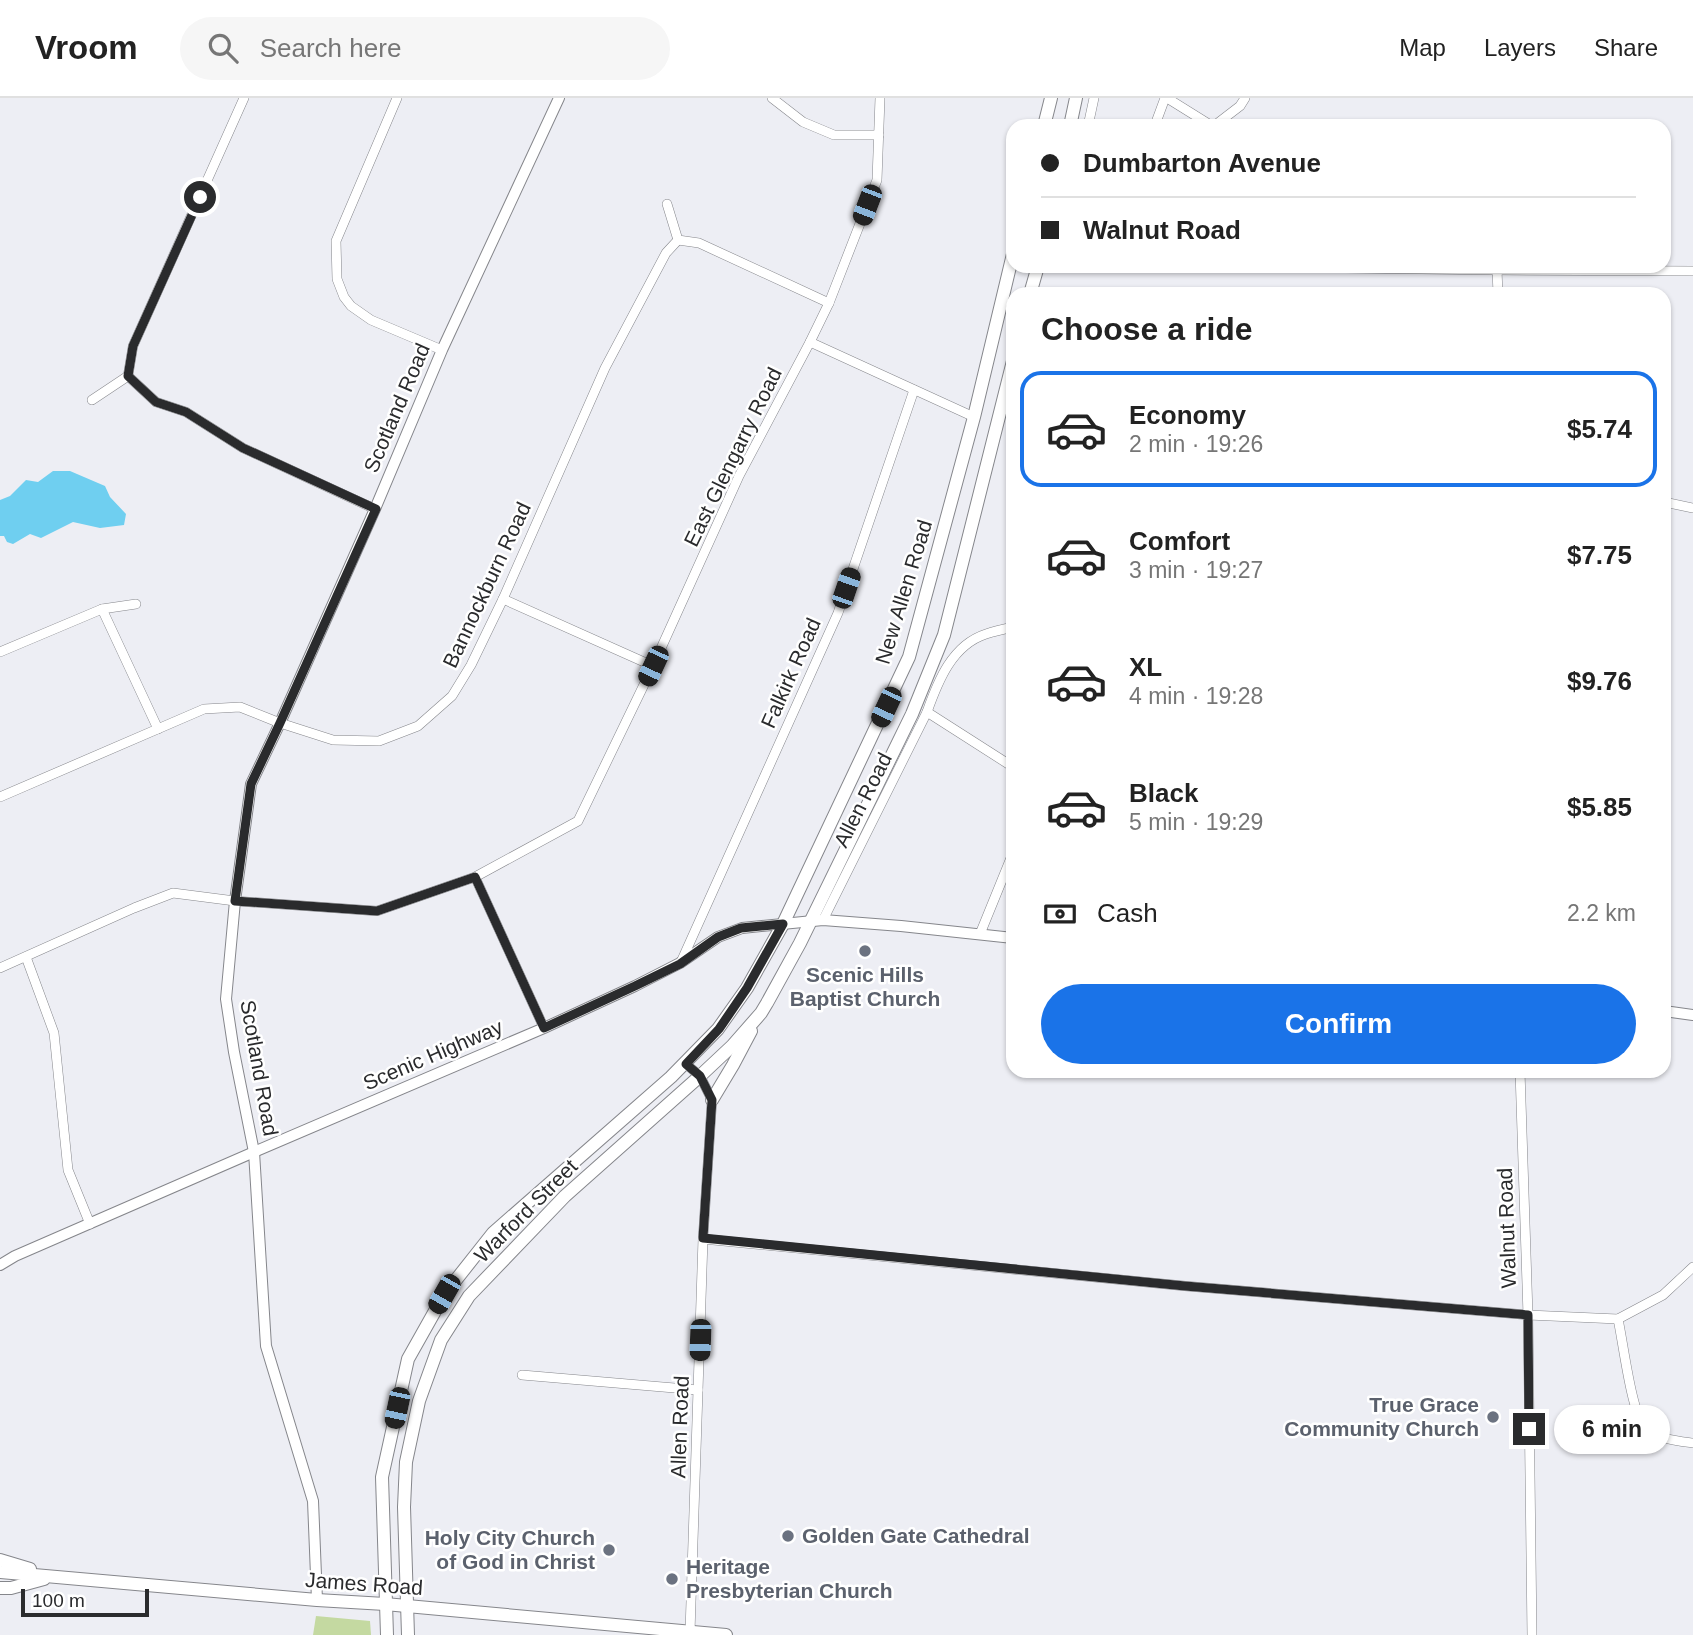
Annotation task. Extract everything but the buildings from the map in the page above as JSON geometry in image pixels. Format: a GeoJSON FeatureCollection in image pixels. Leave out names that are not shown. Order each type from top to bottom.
{"type":"FeatureCollection","features":[{"type":"Feature","properties":{"kind":"main road"},"geometry":{"type":"LineString","coordinates":[[1046,119],[1051,98]]}},
{"type":"Feature","properties":{"kind":"main road"},"geometry":{"type":"LineString","coordinates":[[1072,119],[1076,98]]}},
{"type":"Feature","properties":{"kind":"main road","name":"New Allen Road"},"geometry":{"type":"LineString","coordinates":[[783,924],[909,657],[974,417],[1008,273]]}},
{"type":"Feature","properties":{"kind":"main road"},"geometry":{"type":"LineString","coordinates":[[816,921],[912,714],[944,635],[1006,389]]}},
{"type":"Feature","properties":{"kind":"main road","name":"Warford Street"},"geometry":{"type":"LineString","coordinates":[[408,1635],[404,1507],[406,1462],[419,1401],[441,1340],[469,1296],[565,1196],[732,1046],[761,1013],[800,943],[816,921]]}},
{"type":"Feature","properties":{"kind":"main road","name":"Warford Street"},"geometry":{"type":"LineString","coordinates":[[387,1635],[382,1477],[408,1359],[444,1294],[493,1233],[686,1064],[719,1029],[747,988],[783,924]]}},
{"type":"Feature","properties":{"kind":"main road"},"geometry":{"type":"LineString","coordinates":[[712,1100],[761,1013]]}},
{"type":"Feature","properties":{"kind":"main road"},"geometry":{"type":"LineString","coordinates":[[0,1560],[53,1577]]}},
{"type":"Feature","properties":{"kind":"main road","name":"James Road"},"geometry":{"type":"LineString","coordinates":[[0,1572],[726,1635]]}},
{"type":"Feature","properties":{"kind":"main road"},"geometry":{"type":"LineString","coordinates":[[0,1588],[11,1588],[53,1577]]}},
{"type":"Feature","properties":{"kind":"street"},"geometry":{"type":"LineString","coordinates":[[92,400],[128,376],[133,346],[244,98]]}},
{"type":"Feature","properties":{"kind":"street"},"geometry":{"type":"LineString","coordinates":[[397,98],[336,241],[338,279],[344,297],[351,306],[370,320],[442,350]]}},
{"type":"Feature","properties":{"kind":"street","name":"Scotland Road"},"geometry":{"type":"LineString","coordinates":[[317,1600],[313,1501],[266,1346],[254,1152],[226,999],[235,901],[251,784],[376,509],[442,350],[559,98]]}},
{"type":"Feature","properties":{"kind":"street"},"geometry":{"type":"LineString","coordinates":[[772,98],[803,122],[834,135],[879,135]]}},
{"type":"Feature","properties":{"kind":"street","name":"East Glengarry Road"},"geometry":{"type":"LineString","coordinates":[[475,877],[578,821],[653,666],[739,476],[829,303],[877,180],[880,98]]}},
{"type":"Feature","properties":{"kind":"street"},"geometry":{"type":"LineString","coordinates":[[1090,119],[1094,98]]}},
{"type":"Feature","properties":{"kind":"street"},"geometry":{"type":"LineString","coordinates":[[1157,119],[1166,98],[1201,119]]}},
{"type":"Feature","properties":{"kind":"street"},"geometry":{"type":"LineString","coordinates":[[1222,119],[1240,106],[1245,98]]}},
{"type":"Feature","properties":{"kind":"street"},"geometry":{"type":"LineString","coordinates":[[667,204],[678,240],[699,243],[829,303]]}},
{"type":"Feature","properties":{"kind":"street","name":"Bannockburn Road"},"geometry":{"type":"LineString","coordinates":[[0,797],[204,709],[240,707],[333,740],[379,741],[418,726],[452,696],[471,665],[605,368],[666,253],[678,240]]}},
{"type":"Feature","properties":{"kind":"street"},"geometry":{"type":"LineString","coordinates":[[1671,271],[1693,271]]}},
{"type":"Feature","properties":{"kind":"street"},"geometry":{"type":"LineString","coordinates":[[810,342],[974,417]]}},
{"type":"Feature","properties":{"kind":"street"},"geometry":{"type":"LineString","coordinates":[[128,376],[156,402],[186,412],[243,448],[376,509]]}},
{"type":"Feature","properties":{"kind":"street","name":"Falkirk Road"},"geometry":{"type":"LineString","coordinates":[[680,964],[838,613],[914,390]]}},
{"type":"Feature","properties":{"kind":"street"},"geometry":{"type":"LineString","coordinates":[[1671,504],[1692,508],[1693,497]]}},
{"type":"Feature","properties":{"kind":"street"},"geometry":{"type":"LineString","coordinates":[[503,599],[653,666]]}},
{"type":"Feature","properties":{"kind":"street"},"geometry":{"type":"LineString","coordinates":[[0,652],[102,608],[136,604]]}},
{"type":"Feature","properties":{"kind":"street"},"geometry":{"type":"LineString","coordinates":[[102,608],[158,729]]}},
{"type":"Feature","properties":{"kind":"street","name":"Allen Road"},"geometry":{"type":"LineString","coordinates":[[816,921],[927,712],[938,681],[953,657],[983,634],[1006,629]]}},
{"type":"Feature","properties":{"kind":"street"},"geometry":{"type":"LineString","coordinates":[[927,712],[1006,763]]}},
{"type":"Feature","properties":{"kind":"street"},"geometry":{"type":"LineString","coordinates":[[980,934],[1006,870]]}},
{"type":"Feature","properties":{"kind":"street"},"geometry":{"type":"LineString","coordinates":[[0,968],[173,893],[235,901],[377,911],[475,877],[544,1028]]}},
{"type":"Feature","properties":{"kind":"street","name":"Scenic Highway"},"geometry":{"type":"LineString","coordinates":[[0,1265],[15,1256],[544,1028],[680,964],[718,937],[741,928],[816,921],[901,926],[1006,937]]}},
{"type":"Feature","properties":{"kind":"street"},"geometry":{"type":"LineString","coordinates":[[26,957],[54,1033],[68,1170],[90,1224]]}},
{"type":"Feature","properties":{"kind":"street"},"geometry":{"type":"LineString","coordinates":[[1671,1012],[1693,1015]]}},
{"type":"Feature","properties":{"kind":"street"},"geometry":{"type":"LineString","coordinates":[[686,1064],[700,1076],[712,1100]]}},
{"type":"Feature","properties":{"kind":"street","name":"Walnut Road"},"geometry":{"type":"LineString","coordinates":[[1520,1078],[1528,1315],[1532,1635]]}},
{"type":"Feature","properties":{"kind":"street","name":"Allen Road"},"geometry":{"type":"LineString","coordinates":[[690,1632],[703,1238],[712,1100]]}},
{"type":"Feature","properties":{"kind":"street"},"geometry":{"type":"LineString","coordinates":[[703,1238],[1185,1286],[1528,1315],[1618,1319],[1664,1294],[1693,1267]]}},
{"type":"Feature","properties":{"kind":"street"},"geometry":{"type":"LineString","coordinates":[[1618,1319],[1636,1410],[1644,1426],[1665,1439],[1693,1443]]}},
{"type":"Feature","properties":{"kind":"street"},"geometry":{"type":"LineString","coordinates":[[522,1375],[698,1390]]}},
{"type":"Feature","properties":{"kind":"green space"},"geometry":{"type":"Polygon","coordinates":[[[316,1616],[370,1621],[371,1635],[313,1635],[316,1616]]]}},
{"type":"Feature","properties":{"kind":"water"},"geometry":{"type":"Polygon","coordinates":[[[53,471],[70,471],[105,486],[110,497],[126,514],[124,525],[100,528],[73,522],[41,538],[30,534],[13,544],[7,542],[4,536],[0,536],[0,500],[10,496],[26,480],[38,482],[53,471]]]}},
{"type":"Feature","properties":{"kind":"place","name":"Scenic Hills Baptist Church"},"geometry":{"type":"Point","coordinates":[865,951]}},
{"type":"Feature","properties":{"kind":"place","name":"True Grace Community Church"},"geometry":{"type":"Point","coordinates":[1493,1417]}},
{"type":"Feature","properties":{"kind":"place","name":"Golden Gate Cathedral"},"geometry":{"type":"Point","coordinates":[788,1536]}},
{"type":"Feature","properties":{"kind":"place","name":"Holy City Church of God in Christ"},"geometry":{"type":"Point","coordinates":[609,1550]}},
{"type":"Feature","properties":{"kind":"place","name":"Heritage Presbyterian Church"},"geometry":{"type":"Point","coordinates":[672,1579]}},
{"type":"Feature","properties":{"kind":"route"},"geometry":{"type":"LineString","coordinates":[[200,197],[133,346],[128,376],[156,402],[186,412],[243,448],[376,509],[251,784],[235,901],[377,911],[475,877],[544,1028],[680,964],[718,937],[741,928],[783,924],[747,988],[719,1029],[686,1064],[700,1076],[712,1100],[703,1238],[1185,1286],[1528,1315],[1529,1429]]}}]}
